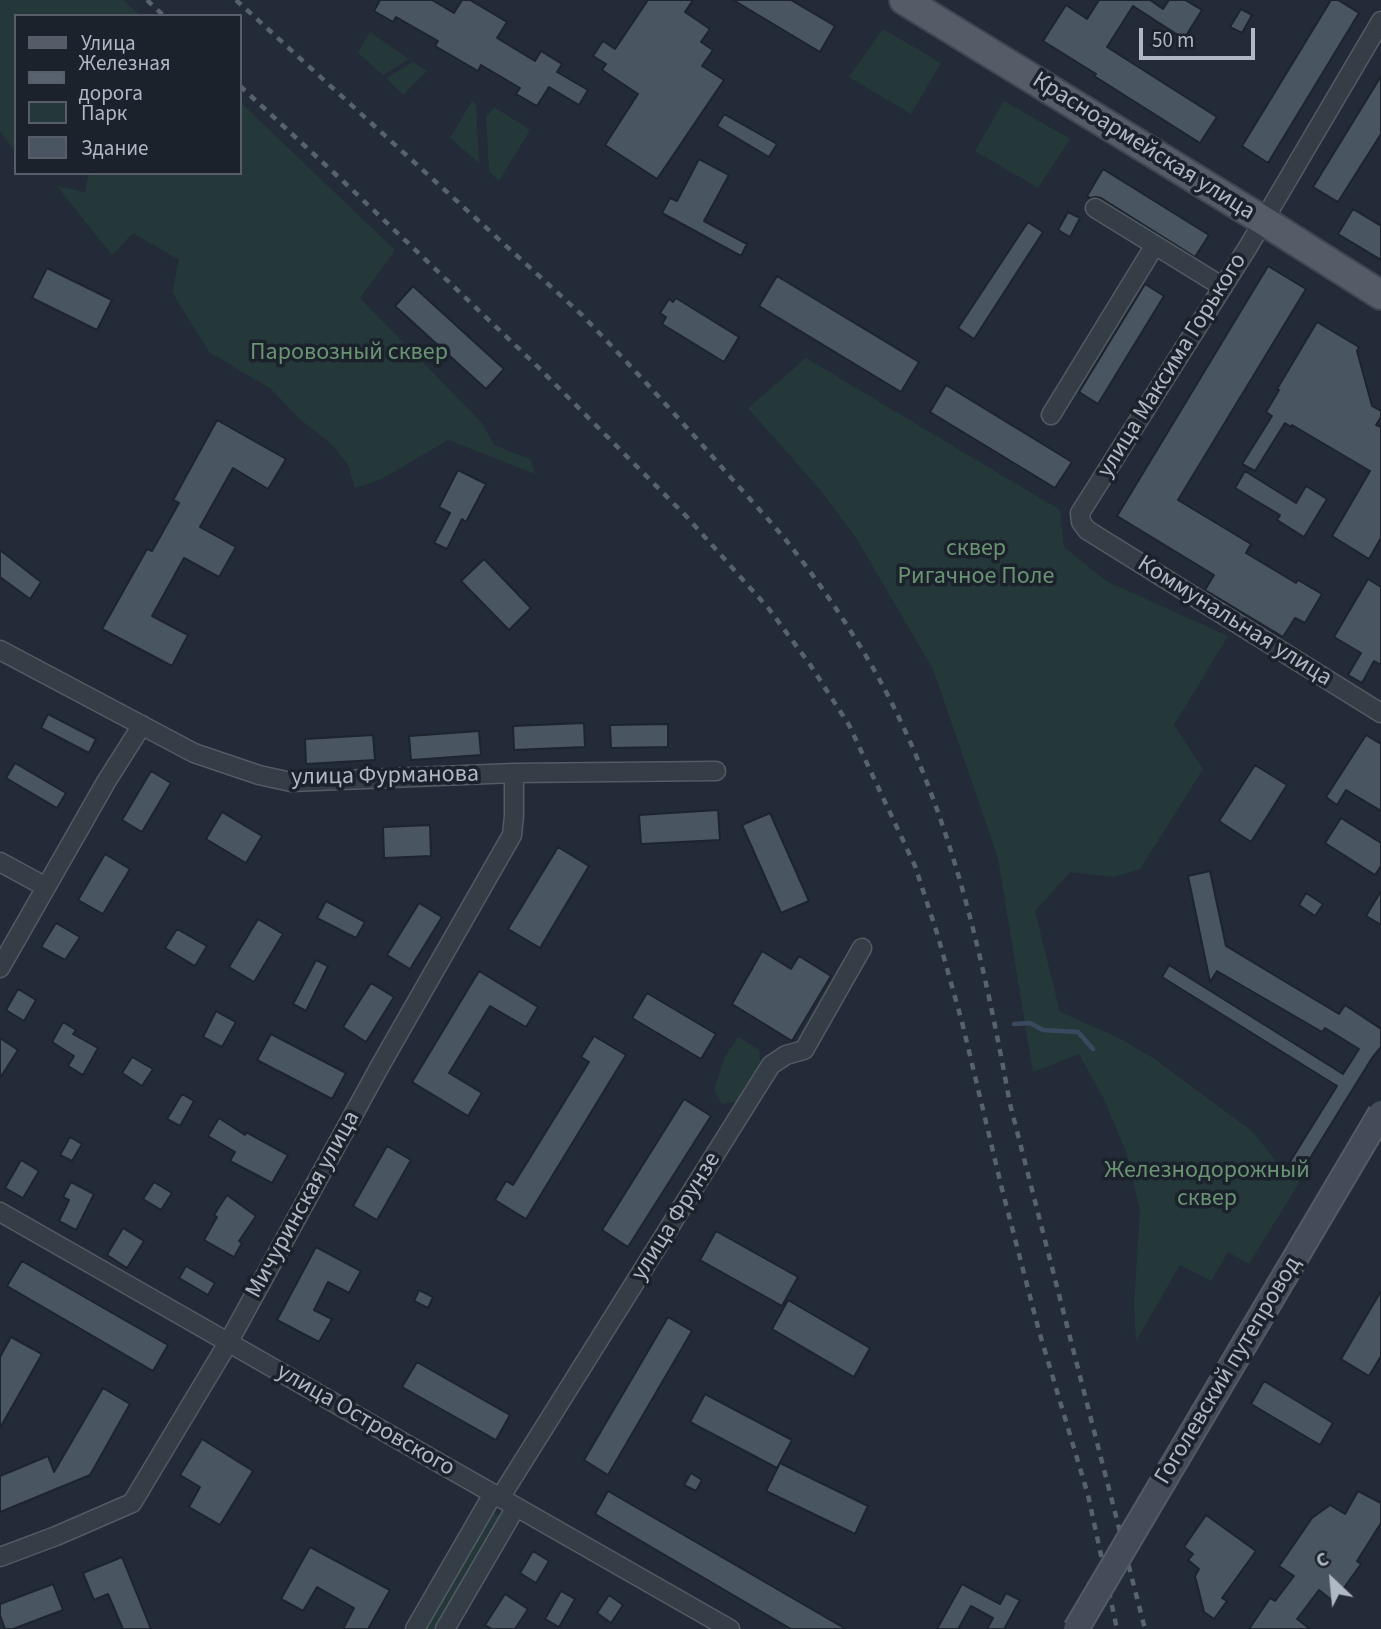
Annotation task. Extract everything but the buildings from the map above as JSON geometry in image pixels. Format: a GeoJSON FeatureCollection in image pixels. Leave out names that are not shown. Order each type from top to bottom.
{"type":"FeatureCollection","features":[{"type":"Feature","properties":{"kind":"main road","name":"Красноармейская улица"},"geometry":{"type":"LineString","coordinates":[[904,0],[1381,295]]}},
{"type":"Feature","properties":{"kind":"main road","name":"Гоголевский путепровод"},"geometry":{"type":"LineString","coordinates":[[1076,1629],[1381,1113]]}},
{"type":"Feature","properties":{"kind":"street","name":"улица Максима Горького"},"geometry":{"type":"LineString","coordinates":[[1087,530],[1081,522],[1080,513],[1264,221],[1381,21]]}},
{"type":"Feature","properties":{"kind":"street"},"geometry":{"type":"LineString","coordinates":[[1095,208],[1223,287]]}},
{"type":"Feature","properties":{"kind":"street"},"geometry":{"type":"LineString","coordinates":[[1051,415],[1155,245]]}},
{"type":"Feature","properties":{"kind":"street","name":"Коммунальная улица"},"geometry":{"type":"LineString","coordinates":[[1087,530],[1381,713]]}},
{"type":"Feature","properties":{"kind":"street","name":"улица Фурманова"},"geometry":{"type":"LineString","coordinates":[[0,650],[194,753],[259,775],[291,782],[514,773],[716,771]]}},
{"type":"Feature","properties":{"kind":"street"},"geometry":{"type":"LineString","coordinates":[[0,968],[106,782],[142,725]]}},
{"type":"Feature","properties":{"kind":"street","name":"Мичуринская улица"},"geometry":{"type":"LineString","coordinates":[[0,1557],[132,1503],[228,1343],[386,1054],[512,835],[514,773]]}},
{"type":"Feature","properties":{"kind":"street"},"geometry":{"type":"LineString","coordinates":[[0,862],[46,887]]}},
{"type":"Feature","properties":{"kind":"street","name":"улица Фрунзе"},"geometry":{"type":"LineString","coordinates":[[415,1629],[496,1496],[771,1065],[786,1055],[804,1050],[862,948]]}},
{"type":"Feature","properties":{"kind":"street","name":"улица Островского"},"geometry":{"type":"LineString","coordinates":[[0,1212],[730,1629]]}},
{"type":"Feature","properties":{"kind":"street"},"geometry":{"type":"LineString","coordinates":[[446,1629],[516,1507]]}},
{"type":"Feature","properties":{"kind":"green space"},"geometry":{"type":"Polygon","coordinates":[[[0,0],[123,0],[139,14],[14,14],[14,150],[0,131],[0,0]]]}},
{"type":"Feature","properties":{"kind":"green space"},"geometry":{"type":"Polygon","coordinates":[[[883,29],[941,63],[911,114],[849,77],[883,29]]]}},
{"type":"Feature","properties":{"kind":"green space"},"geometry":{"type":"Polygon","coordinates":[[[370,32],[409,59],[383,75],[358,53],[370,32]]]}},
{"type":"Feature","properties":{"kind":"green space"},"geometry":{"type":"Polygon","coordinates":[[[413,62],[427,71],[403,95],[386,78],[413,62]]]}},
{"type":"Feature","properties":{"kind":"green space"},"geometry":{"type":"Polygon","coordinates":[[[472,101],[476,104],[479,163],[450,138],[472,101]]]}},
{"type":"Feature","properties":{"kind":"green space"},"geometry":{"type":"Polygon","coordinates":[[[1004,101],[1070,139],[1038,188],[975,151],[1004,101]]]}},
{"type":"Feature","properties":{"kind":"green space","name":"Паровозный сквер"},"geometry":{"type":"Polygon","coordinates":[[[242,104],[395,250],[360,298],[482,423],[494,445],[531,460],[535,474],[448,440],[382,479],[355,488],[348,464],[330,443],[301,420],[271,389],[209,352],[172,292],[179,260],[133,233],[112,255],[57,186],[85,192],[89,175],[242,175],[242,104]]]}},
{"type":"Feature","properties":{"kind":"green space"},"geometry":{"type":"Polygon","coordinates":[[[494,107],[530,130],[499,181],[489,171],[486,117],[494,107]]]}},
{"type":"Feature","properties":{"kind":"green space","name":"сквер Ригачное Поле"},"geometry":{"type":"Polygon","coordinates":[[[806,358],[1060,510],[1064,547],[1106,581],[1228,636],[1174,725],[1203,769],[1140,869],[1114,877],[1070,872],[1035,911],[1060,1012],[1119,1038],[1153,1058],[1252,1131],[1285,1172],[1300,1181],[1249,1264],[1228,1252],[1211,1281],[1180,1265],[1136,1341],[1134,1304],[1140,1211],[1127,1154],[1103,1097],[1079,1054],[1033,1072],[998,858],[933,669],[855,536],[821,491],[748,408],[806,358]]]}},
{"type":"Feature","properties":{"kind":"green space"},"geometry":{"type":"Polygon","coordinates":[[[738,1037],[759,1050],[761,1064],[737,1102],[722,1104],[714,1090],[725,1057],[738,1037]]]}},
{"type":"Feature","properties":{"kind":"green space"},"geometry":{"type":"Polygon","coordinates":[[[493,1512],[504,1518],[438,1629],[423,1629],[493,1512]]]}},
{"type":"Feature","properties":{"kind":"waterway"},"geometry":{"type":"LineString","coordinates":[[1014,1024],[1030,1023],[1043,1030],[1078,1032],[1093,1049]]}},
{"type":"Feature","properties":{"kind":"railway"},"geometry":{"type":"LineString","coordinates":[[147,0],[162,14]]}},
{"type":"Feature","properties":{"kind":"railway"},"geometry":{"type":"LineString","coordinates":[[236,0],[582,315],[785,539],[834,605],[877,675],[903,725],[925,777],[961,884],[988,993],[1010,1104],[1145,1629]]}},
{"type":"Feature","properties":{"kind":"railway"},"geometry":{"type":"LineString","coordinates":[[242,88],[536,365],[687,517],[769,609],[809,663],[849,725],[915,866],[937,933],[962,1022],[1039,1331],[1088,1495],[1117,1629]]}},
{"type":"Feature","properties":{"kind":"park label","name":"Железнодорожный сквер"},"geometry":{"type":"Point","coordinates":[1207,1186]}}]}
